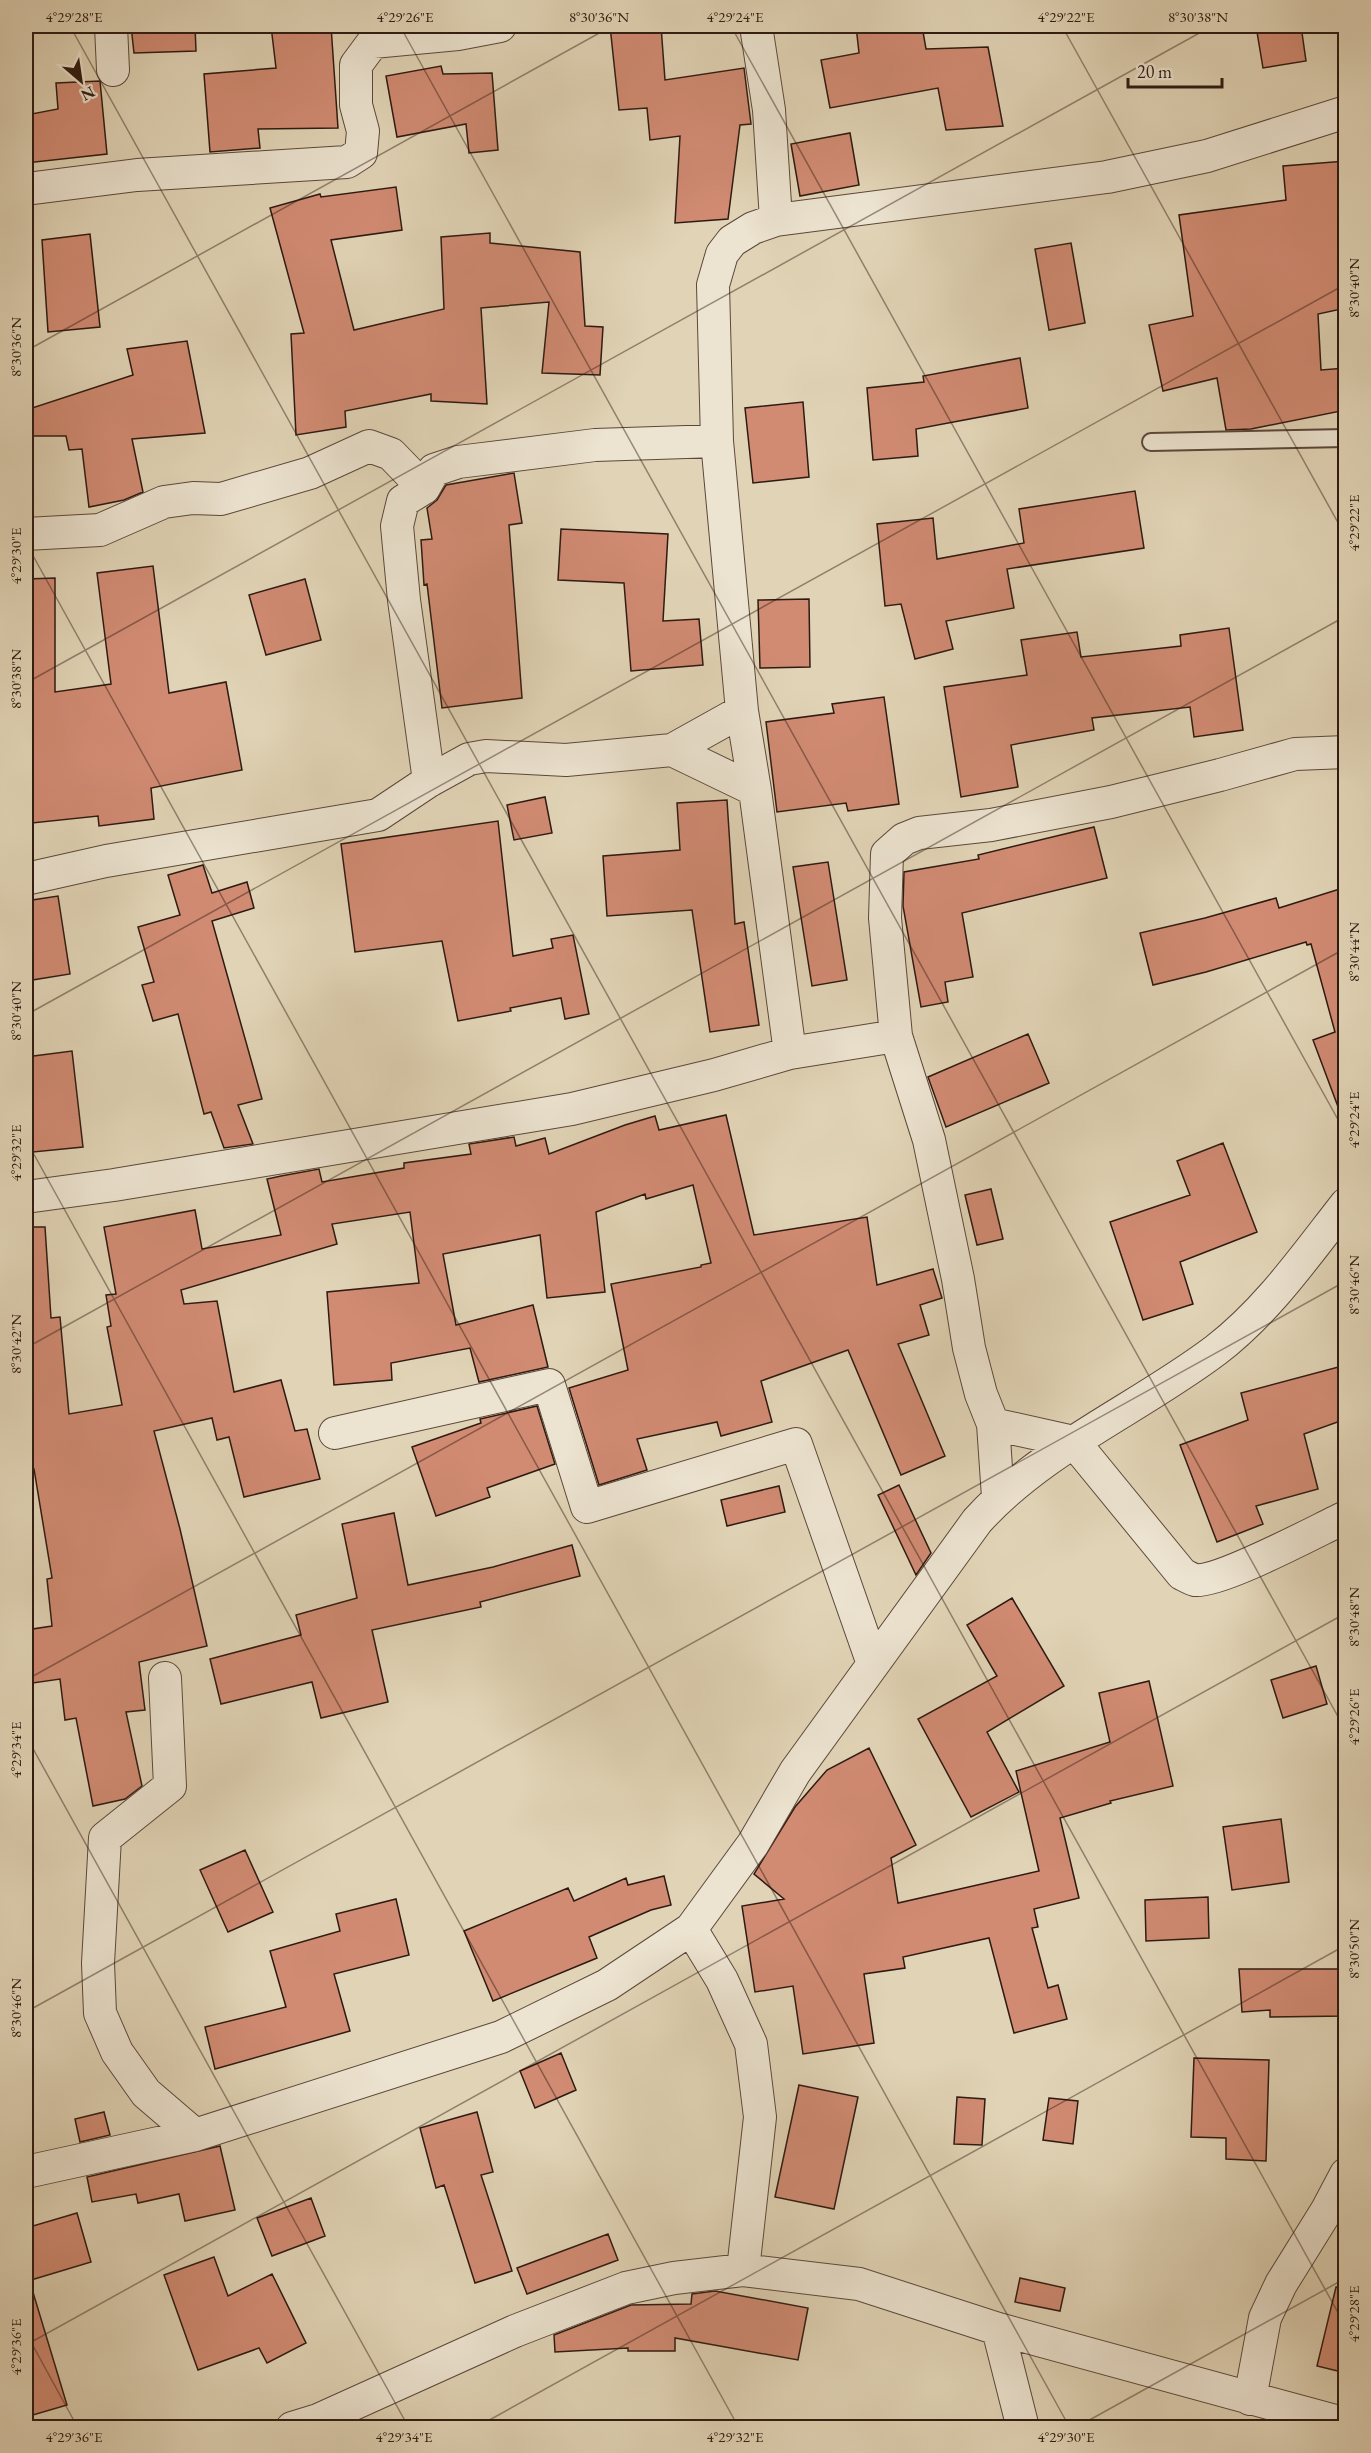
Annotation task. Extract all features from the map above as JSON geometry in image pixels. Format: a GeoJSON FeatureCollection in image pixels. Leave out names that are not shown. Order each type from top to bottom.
{"type":"FeatureCollection","features":[{"type":"Feature","properties":{"kind":"street"},"geometry":{"type":"LineString","coordinates":[[111,26],[113,70]]}},
{"type":"Feature","properties":{"kind":"street"},"geometry":{"type":"LineString","coordinates":[[26,189],[137,175],[346,162],[361,153],[363,131],[356,105],[357,65],[373,34],[459,34],[500,26]]}},
{"type":"Feature","properties":{"kind":"street"},"geometry":{"type":"LineString","coordinates":[[756,26],[769,110],[776,220]]}},
{"type":"Feature","properties":{"kind":"street"},"geometry":{"type":"LineString","coordinates":[[790,1053],[755,790],[742,711],[717,441],[713,285],[722,254],[732,241],[753,228],[776,220],[1107,177],[1207,156],[1346,112]]}},
{"type":"Feature","properties":{"kind":"street"},"geometry":{"type":"LineString","coordinates":[[429,782],[404,600],[398,526],[403,501],[424,488],[434,470],[458,462],[595,445],[717,441]]}},
{"type":"Feature","properties":{"kind":"street"},"geometry":{"type":"LineString","coordinates":[[26,534],[100,530],[164,502],[193,498],[222,499],[310,473],[369,446],[391,454],[424,488]]}},
{"type":"Feature","properties":{"kind":"street"},"geometry":{"type":"LineString","coordinates":[[26,879],[106,861],[378,815],[469,759],[486,756],[566,760],[672,750],[742,711]]}},
{"type":"Feature","properties":{"kind":"street"},"geometry":{"type":"LineString","coordinates":[[672,750],[755,790]]}},
{"type":"Feature","properties":{"kind":"street"},"geometry":{"type":"LineString","coordinates":[[998,1497],[993,1425],[981,1394],[969,1348],[958,1279],[929,1140],[896,1036],[885,918],[887,854],[904,839],[919,833],[991,825],[1111,802],[1220,776],[1295,754],[1346,752]]}},
{"type":"Feature","properties":{"kind":"street"},"geometry":{"type":"LineString","coordinates":[[26,1197],[114,1185],[572,1108],[714,1075],[790,1053],[896,1036]]}},
{"type":"Feature","properties":{"kind":"street"},"geometry":{"type":"LineString","coordinates":[[26,2172],[195,2135],[501,2037],[607,1985],[691,1929],[753,1844],[795,1772],[977,1521],[998,1497],[1074,1443],[1215,1351],[1252,1320],[1346,1204]]}},
{"type":"Feature","properties":{"kind":"street"},"geometry":{"type":"LineString","coordinates":[[335,1433],[549,1385],[587,1508],[796,1443],[873,1664]]}},
{"type":"Feature","properties":{"kind":"street"},"geometry":{"type":"LineString","coordinates":[[993,1425],[1074,1443],[1182,1574],[1195,1580],[1221,1575],[1346,1517]]}},
{"type":"Feature","properties":{"kind":"street"},"geometry":{"type":"LineString","coordinates":[[165,1678],[170,1786],[105,1838],[98,1963],[100,2013],[117,2052],[146,2093],[195,2135]]}},
{"type":"Feature","properties":{"kind":"street"},"geometry":{"type":"LineString","coordinates":[[691,1929],[722,1980],[751,2044],[760,2117],[743,2270]]}},
{"type":"Feature","properties":{"kind":"street"},"geometry":{"type":"LineString","coordinates":[[1250,2399],[1265,2318],[1281,2283],[1316,2230],[1346,2174]]}},
{"type":"Feature","properties":{"kind":"street"},"geometry":{"type":"LineString","coordinates":[[292,2427],[318,2420],[516,2331],[626,2288],[674,2278],[743,2270],[859,2284],[998,2330],[1346,2424]]}},
{"type":"Feature","properties":{"kind":"street"},"geometry":{"type":"LineString","coordinates":[[998,2330],[1023,2427]]}},
{"type":"Feature","properties":{"kind":"lane"},"geometry":{"type":"LineString","coordinates":[[1151,442],[1346,438]]}},
{"type":"Feature","properties":{"kind":"building"},"geometry":{"type":"Polygon","coordinates":[[[131,26],[195,26],[196,51],[134,53],[131,26]]]}},
{"type":"Feature","properties":{"kind":"building"},"geometry":{"type":"Polygon","coordinates":[[[271,26],[331,26],[338,128],[258,129],[260,148],[210,152],[204,74],[276,68],[271,26]]]}},
{"type":"Feature","properties":{"kind":"building"},"geometry":{"type":"Polygon","coordinates":[[[610,26],[661,26],[665,80],[744,68],[751,124],[740,125],[728,219],[675,223],[680,136],[650,140],[647,108],[619,110],[610,26]]]}},
{"type":"Feature","properties":{"kind":"building"},"geometry":{"type":"Polygon","coordinates":[[[856,26],[922,26],[926,49],[988,47],[1003,126],[946,130],[938,88],[830,108],[821,60],[859,53],[856,26]]]}},
{"type":"Feature","properties":{"kind":"building"},"geometry":{"type":"Polygon","coordinates":[[[1256,26],[1301,26],[1306,61],[1263,68],[1256,26]]]}},
{"type":"Feature","properties":{"kind":"building"},"geometry":{"type":"Polygon","coordinates":[[[441,66],[443,74],[492,73],[498,150],[469,153],[466,124],[397,137],[386,76],[441,66]]]}},
{"type":"Feature","properties":{"kind":"building"},"geometry":{"type":"Polygon","coordinates":[[[100,81],[107,154],[26,163],[26,115],[58,109],[56,83],[100,81]]]}},
{"type":"Feature","properties":{"kind":"building"},"geometry":{"type":"Polygon","coordinates":[[[850,133],[859,185],[800,196],[791,144],[850,133]]]}},
{"type":"Feature","properties":{"kind":"building"},"geometry":{"type":"Polygon","coordinates":[[[1346,161],[1346,308],[1318,314],[1321,370],[1346,368],[1346,410],[1251,429],[1226,430],[1217,378],[1163,391],[1149,325],[1193,316],[1179,215],[1286,200],[1283,166],[1346,161]]]}},
{"type":"Feature","properties":{"kind":"building"},"geometry":{"type":"Polygon","coordinates":[[[396,187],[402,230],[331,240],[354,330],[444,309],[441,237],[490,233],[490,243],[580,252],[585,326],[603,327],[600,375],[542,373],[549,302],[481,308],[487,404],[431,401],[431,394],[345,411],[346,427],[296,435],[291,334],[304,333],[270,208],[320,194],[321,197],[396,187]]]}},
{"type":"Feature","properties":{"kind":"building"},"geometry":{"type":"Polygon","coordinates":[[[90,234],[100,327],[48,332],[42,240],[90,234]]]}},
{"type":"Feature","properties":{"kind":"building"},"geometry":{"type":"Polygon","coordinates":[[[1071,243],[1085,323],[1049,330],[1035,249],[1071,243]]]}},
{"type":"Feature","properties":{"kind":"building"},"geometry":{"type":"Polygon","coordinates":[[[187,341],[205,433],[132,439],[143,492],[124,500],[89,507],[82,449],[69,450],[66,436],[26,436],[26,410],[133,375],[127,349],[187,341]]]}},
{"type":"Feature","properties":{"kind":"building"},"geometry":{"type":"Polygon","coordinates":[[[1020,358],[1028,408],[916,429],[918,456],[873,460],[867,388],[924,382],[923,376],[1020,358]]]}},
{"type":"Feature","properties":{"kind":"building"},"geometry":{"type":"Polygon","coordinates":[[[803,402],[809,477],[753,483],[745,408],[803,402]]]}},
{"type":"Feature","properties":{"kind":"building"},"geometry":{"type":"Polygon","coordinates":[[[514,473],[522,523],[509,525],[522,698],[442,708],[427,584],[424,585],[421,540],[432,539],[427,508],[437,500],[446,485],[514,473]]]}},
{"type":"Feature","properties":{"kind":"building"},"geometry":{"type":"Polygon","coordinates":[[[1135,491],[1144,548],[1007,569],[1014,608],[946,621],[953,649],[915,659],[901,604],[885,606],[877,524],[933,518],[937,559],[1024,543],[1019,509],[1135,491]]]}},
{"type":"Feature","properties":{"kind":"building"},"geometry":{"type":"Polygon","coordinates":[[[561,529],[668,534],[663,621],[699,619],[703,665],[631,671],[624,583],[558,580],[561,529]]]}},
{"type":"Feature","properties":{"kind":"building"},"geometry":{"type":"Polygon","coordinates":[[[153,566],[169,693],[226,682],[242,770],[151,788],[154,819],[99,826],[98,816],[32,823],[26,765],[26,579],[55,578],[55,692],[111,684],[97,573],[153,566]]]}},
{"type":"Feature","properties":{"kind":"building"},"geometry":{"type":"Polygon","coordinates":[[[305,579],[321,640],[266,655],[249,595],[305,579]]]}},
{"type":"Feature","properties":{"kind":"building"},"geometry":{"type":"Polygon","coordinates":[[[809,599],[810,667],[760,668],[758,600],[809,599]]]}},
{"type":"Feature","properties":{"kind":"building"},"geometry":{"type":"Polygon","coordinates":[[[1229,628],[1243,730],[1194,737],[1190,707],[1092,718],[1094,730],[1011,745],[1018,787],[961,797],[944,687],[1027,675],[1021,640],[1077,632],[1081,657],[1181,646],[1180,635],[1229,628]]]}},
{"type":"Feature","properties":{"kind":"building"},"geometry":{"type":"Polygon","coordinates":[[[884,697],[899,804],[848,811],[846,803],[777,812],[766,722],[834,713],[832,704],[884,697]]]}},
{"type":"Feature","properties":{"kind":"building"},"geometry":{"type":"Polygon","coordinates":[[[545,797],[552,833],[514,840],[507,805],[545,797]]]}},
{"type":"Feature","properties":{"kind":"building"},"geometry":{"type":"Polygon","coordinates":[[[727,800],[735,924],[744,922],[759,1025],[710,1032],[692,910],[607,916],[603,856],[680,850],[677,803],[727,800]]]}},
{"type":"Feature","properties":{"kind":"building"},"geometry":{"type":"Polygon","coordinates":[[[498,821],[513,956],[553,948],[551,939],[573,935],[589,1014],[565,1019],[561,998],[458,1021],[442,941],[355,952],[341,844],[498,821]]]}},
{"type":"Feature","properties":{"kind":"building"},"geometry":{"type":"Polygon","coordinates":[[[1094,827],[1107,878],[962,913],[973,977],[945,982],[948,1002],[921,1007],[903,906],[904,872],[979,859],[978,855],[1094,827]]]}},
{"type":"Feature","properties":{"kind":"building"},"geometry":{"type":"Polygon","coordinates":[[[828,862],[847,980],[812,986],[793,867],[828,862]]]}},
{"type":"Feature","properties":{"kind":"building"},"geometry":{"type":"Polygon","coordinates":[[[203,865],[212,893],[247,882],[254,908],[212,921],[262,1099],[238,1105],[253,1144],[224,1148],[211,1112],[204,1114],[178,1014],[153,1021],[142,985],[154,982],[138,927],[180,915],[168,875],[203,865]]]}},
{"type":"Feature","properties":{"kind":"building"},"geometry":{"type":"Polygon","coordinates":[[[1346,887],[1346,1119],[1343,1120],[1313,1040],[1335,1032],[1311,944],[1307,945],[1306,942],[1206,972],[1153,985],[1140,933],[1276,898],[1279,908],[1346,887]]]}},
{"type":"Feature","properties":{"kind":"building"},"geometry":{"type":"Polygon","coordinates":[[[58,896],[70,974],[26,981],[26,901],[58,896]]]}},
{"type":"Feature","properties":{"kind":"building"},"geometry":{"type":"Polygon","coordinates":[[[1028,1034],[1049,1083],[946,1127],[928,1077],[1028,1034]]]}},
{"type":"Feature","properties":{"kind":"building"},"geometry":{"type":"Polygon","coordinates":[[[72,1051],[83,1147],[33,1152],[26,1084],[26,1057],[72,1051]]]}},
{"type":"Feature","properties":{"kind":"building"},"geometry":{"type":"Polygon","coordinates":[[[726,1115],[754,1235],[867,1217],[877,1285],[933,1269],[942,1298],[920,1305],[929,1335],[898,1344],[945,1456],[901,1475],[848,1350],[761,1381],[772,1422],[721,1436],[717,1422],[637,1439],[647,1470],[599,1485],[569,1388],[628,1370],[611,1284],[701,1267],[701,1265],[711,1263],[693,1185],[646,1199],[645,1194],[596,1212],[605,1292],[547,1298],[540,1235],[443,1254],[456,1325],[533,1305],[548,1367],[479,1382],[470,1348],[391,1363],[392,1380],[334,1385],[327,1292],[419,1283],[410,1212],[332,1224],[337,1244],[181,1290],[184,1304],[217,1301],[234,1392],[281,1380],[295,1431],[307,1429],[320,1479],[244,1497],[229,1437],[217,1440],[212,1418],[154,1431],[207,1646],[139,1662],[145,1710],[126,1712],[142,1786],[125,1799],[93,1806],[76,1718],[65,1720],[60,1679],[26,1684],[26,1630],[52,1626],[47,1579],[52,1578],[34,1469],[26,1470],[26,1227],[45,1227],[51,1318],[60,1317],[69,1414],[122,1405],[107,1327],[111,1326],[106,1295],[116,1294],[104,1227],[195,1210],[202,1249],[281,1235],[267,1179],[319,1169],[322,1182],[404,1168],[404,1163],[471,1154],[469,1144],[514,1137],[516,1146],[545,1138],[549,1154],[655,1116],[659,1130],[726,1115]]]}},
{"type":"Feature","properties":{"kind":"building"},"geometry":{"type":"Polygon","coordinates":[[[1223,1143],[1257,1232],[1180,1262],[1193,1304],[1143,1320],[1110,1222],[1190,1195],[1177,1161],[1223,1143]]]}},
{"type":"Feature","properties":{"kind":"building"},"geometry":{"type":"Polygon","coordinates":[[[991,1189],[1003,1239],[977,1245],[965,1195],[991,1189]]]}},
{"type":"Feature","properties":{"kind":"building"},"geometry":{"type":"Polygon","coordinates":[[[1346,1365],[1346,1419],[1304,1434],[1318,1489],[1256,1506],[1263,1524],[1217,1542],[1180,1445],[1248,1420],[1241,1393],[1346,1365]]]}},
{"type":"Feature","properties":{"kind":"building"},"geometry":{"type":"Polygon","coordinates":[[[537,1406],[555,1464],[487,1488],[490,1497],[436,1516],[412,1447],[481,1423],[480,1419],[537,1406]]]}},
{"type":"Feature","properties":{"kind":"building"},"geometry":{"type":"Polygon","coordinates":[[[899,1485],[931,1553],[916,1575],[878,1495],[899,1485]]]}},
{"type":"Feature","properties":{"kind":"building"},"geometry":{"type":"Polygon","coordinates":[[[779,1486],[785,1512],[727,1526],[721,1500],[779,1486]]]}},
{"type":"Feature","properties":{"kind":"building"},"geometry":{"type":"Polygon","coordinates":[[[394,1513],[408,1585],[493,1567],[572,1545],[580,1576],[480,1602],[481,1607],[372,1630],[388,1702],[321,1718],[312,1682],[221,1704],[210,1659],[301,1635],[296,1615],[357,1598],[342,1524],[394,1513]]]}},
{"type":"Feature","properties":{"kind":"building"},"geometry":{"type":"Polygon","coordinates":[[[1012,1598],[1064,1686],[987,1732],[1019,1792],[971,1817],[918,1719],[997,1676],[967,1625],[1012,1598]]]}},
{"type":"Feature","properties":{"kind":"building"},"geometry":{"type":"Polygon","coordinates":[[[1316,1666],[1327,1704],[1283,1718],[1271,1680],[1316,1666]]]}},
{"type":"Feature","properties":{"kind":"building"},"geometry":{"type":"Polygon","coordinates":[[[1149,1681],[1173,1786],[1110,1801],[1111,1803],[1060,1818],[1079,1898],[1034,1909],[1038,1927],[1032,1928],[1048,1988],[1058,1985],[1067,2019],[1014,2033],[989,1938],[903,1957],[905,1968],[864,1974],[874,2043],[803,2054],[793,1986],[755,1992],[742,1906],[784,1899],[754,1874],[795,1807],[827,1770],[869,1748],[916,1845],[891,1858],[898,1903],[1039,1871],[1016,1771],[1110,1742],[1099,1693],[1149,1681]]]}},
{"type":"Feature","properties":{"kind":"building"},"geometry":{"type":"Polygon","coordinates":[[[1281,1819],[1289,1882],[1232,1890],[1223,1827],[1281,1819]]]}},
{"type":"Feature","properties":{"kind":"building"},"geometry":{"type":"Polygon","coordinates":[[[245,1850],[273,1912],[228,1932],[200,1870],[245,1850]]]}},
{"type":"Feature","properties":{"kind":"building"},"geometry":{"type":"Polygon","coordinates":[[[664,1876],[671,1905],[651,1910],[589,1937],[597,1958],[493,2001],[464,1931],[568,1888],[574,1901],[626,1878],[628,1885],[664,1876]]]}},
{"type":"Feature","properties":{"kind":"building"},"geometry":{"type":"Polygon","coordinates":[[[1208,1897],[1209,1938],[1146,1941],[1145,1900],[1208,1897]]]}},
{"type":"Feature","properties":{"kind":"building"},"geometry":{"type":"Polygon","coordinates":[[[396,1899],[409,1955],[334,1974],[350,2031],[215,2069],[205,2027],[286,2007],[270,1951],[340,1931],[336,1914],[396,1899]]]}},
{"type":"Feature","properties":{"kind":"building"},"geometry":{"type":"Polygon","coordinates":[[[1239,1969],[1346,1969],[1346,2016],[1270,2017],[1270,2010],[1242,2012],[1239,1969]]]}},
{"type":"Feature","properties":{"kind":"building"},"geometry":{"type":"Polygon","coordinates":[[[561,2053],[576,2090],[535,2108],[520,2071],[561,2053]]]}},
{"type":"Feature","properties":{"kind":"building"},"geometry":{"type":"Polygon","coordinates":[[[1194,2058],[1269,2060],[1266,2161],[1226,2159],[1226,2138],[1191,2137],[1194,2058]]]}},
{"type":"Feature","properties":{"kind":"building"},"geometry":{"type":"Polygon","coordinates":[[[799,2085],[858,2097],[834,2209],[775,2197],[799,2085]]]}},
{"type":"Feature","properties":{"kind":"building"},"geometry":{"type":"Polygon","coordinates":[[[957,2097],[985,2099],[982,2145],[954,2144],[957,2097]]]}},
{"type":"Feature","properties":{"kind":"building"},"geometry":{"type":"Polygon","coordinates":[[[1049,2098],[1078,2101],[1073,2144],[1043,2140],[1049,2098]]]}},
{"type":"Feature","properties":{"kind":"building"},"geometry":{"type":"Polygon","coordinates":[[[104,2112],[110,2135],[80,2142],[75,2119],[104,2112]]]}},
{"type":"Feature","properties":{"kind":"building"},"geometry":{"type":"Polygon","coordinates":[[[477,2112],[493,2172],[481,2175],[512,2271],[475,2283],[444,2185],[436,2188],[420,2128],[477,2112]]]}},
{"type":"Feature","properties":{"kind":"building"},"geometry":{"type":"Polygon","coordinates":[[[220,2146],[235,2210],[185,2221],[179,2194],[138,2203],[136,2194],[92,2202],[87,2177],[220,2146]]]}},
{"type":"Feature","properties":{"kind":"building"},"geometry":{"type":"Polygon","coordinates":[[[311,2198],[325,2236],[272,2256],[257,2218],[311,2198]]]}},
{"type":"Feature","properties":{"kind":"building"},"geometry":{"type":"Polygon","coordinates":[[[77,2213],[91,2262],[31,2280],[26,2262],[26,2228],[77,2213]]]}},
{"type":"Feature","properties":{"kind":"building"},"geometry":{"type":"Polygon","coordinates":[[[608,2234],[618,2260],[527,2294],[517,2268],[608,2234]]]}},
{"type":"Feature","properties":{"kind":"building"},"geometry":{"type":"Polygon","coordinates":[[[214,2257],[228,2296],[272,2274],[306,2343],[267,2363],[259,2348],[198,2370],[164,2275],[214,2257]]]}},
{"type":"Feature","properties":{"kind":"building"},"geometry":{"type":"Polygon","coordinates":[[[1020,2278],[1065,2288],[1060,2311],[1015,2302],[1020,2278]]]}},
{"type":"Feature","properties":{"kind":"building"},"geometry":{"type":"Polygon","coordinates":[[[1336,2287],[1346,2288],[1346,2373],[1317,2366],[1336,2287]]]}},
{"type":"Feature","properties":{"kind":"building"},"geometry":{"type":"Polygon","coordinates":[[[32,2289],[67,2405],[26,2417],[26,2290],[32,2289]]]}},
{"type":"Feature","properties":{"kind":"building"},"geometry":{"type":"Polygon","coordinates":[[[715,2291],[808,2308],[798,2360],[675,2338],[675,2351],[628,2351],[628,2348],[555,2352],[554,2335],[631,2305],[691,2304],[692,2294],[715,2291]]]}}]}
